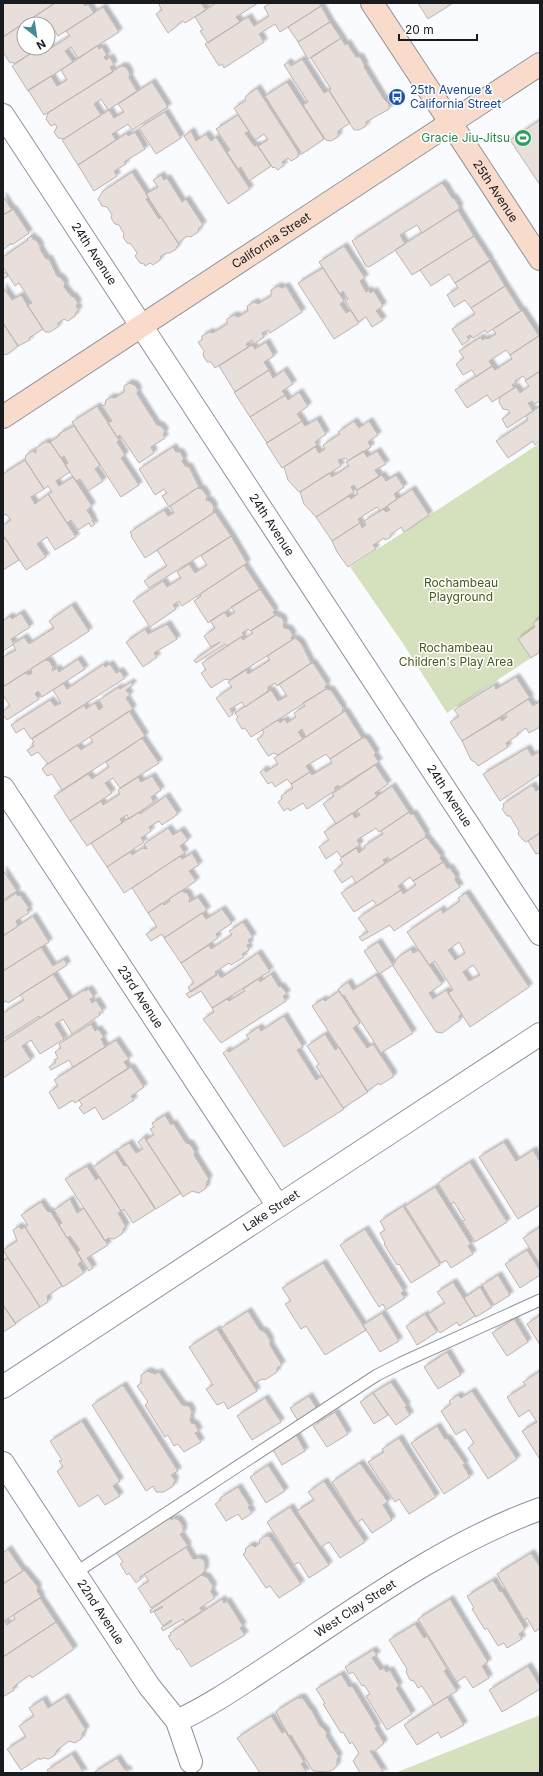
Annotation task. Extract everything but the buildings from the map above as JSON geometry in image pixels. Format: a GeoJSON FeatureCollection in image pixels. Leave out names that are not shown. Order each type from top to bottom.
{"type":"FeatureCollection","features":[{"type":"Feature","properties":{"kind":"street","name":"25th Avenue"},"geometry":{"type":"LineString","coordinates":[[372,3],[540,258]]}},
{"type":"Feature","properties":{"kind":"street","name":"California Street"},"geometry":{"type":"LineString","coordinates":[[3,417],[540,64]]}},
{"type":"Feature","properties":{"kind":"street","name":"24th Avenue"},"geometry":{"type":"LineString","coordinates":[[3,115],[540,934]]}},
{"type":"Feature","properties":{"kind":"street","name":"23rd Avenue"},"geometry":{"type":"LineString","coordinates":[[3,788],[278,1206]]}},
{"type":"Feature","properties":{"kind":"street","name":"Lake Street"},"geometry":{"type":"LineString","coordinates":[[3,1387],[540,1034]]}},
{"type":"Feature","properties":{"kind":"street","name":"22nd Avenue"},"geometry":{"type":"LineString","coordinates":[[3,1463],[149,1686],[177,1721],[191,1762]]}},
{"type":"Feature","properties":{"kind":"street","name":"West Clay Street"},"geometry":{"type":"LineString","coordinates":[[177,1721],[211,1704],[383,1591],[450,1550],[510,1520],[540,1509]]}},
{"type":"Feature","properties":{"kind":"lane"},"geometry":{"type":"LineString","coordinates":[[75,1573],[377,1376],[401,1363],[540,1300]]}},
{"type":"Feature","properties":{"kind":"green space","name":"Rochambeau Playground"},"geometry":{"type":"Polygon","coordinates":[[[540,443],[540,652],[447,713],[402,642],[350,567],[540,443]]]}},
{"type":"Feature","properties":{"kind":"green space"},"geometry":{"type":"Polygon","coordinates":[[[540,1715],[540,1773],[395,1773],[540,1715]]]}},
{"type":"Feature","properties":{"kind":"place","name":"25th Avenue & California Street"},"geometry":{"type":"Point","coordinates":[397,97]}},
{"type":"Feature","properties":{"kind":"place","name":"Gracie Jiu-Jitsu"},"geometry":{"type":"Point","coordinates":[523,138]}},
{"type":"Feature","properties":{"kind":"park label","name":"Rochambeau Children's Play Area"},"geometry":{"type":"Point","coordinates":[456,655]}}]}
